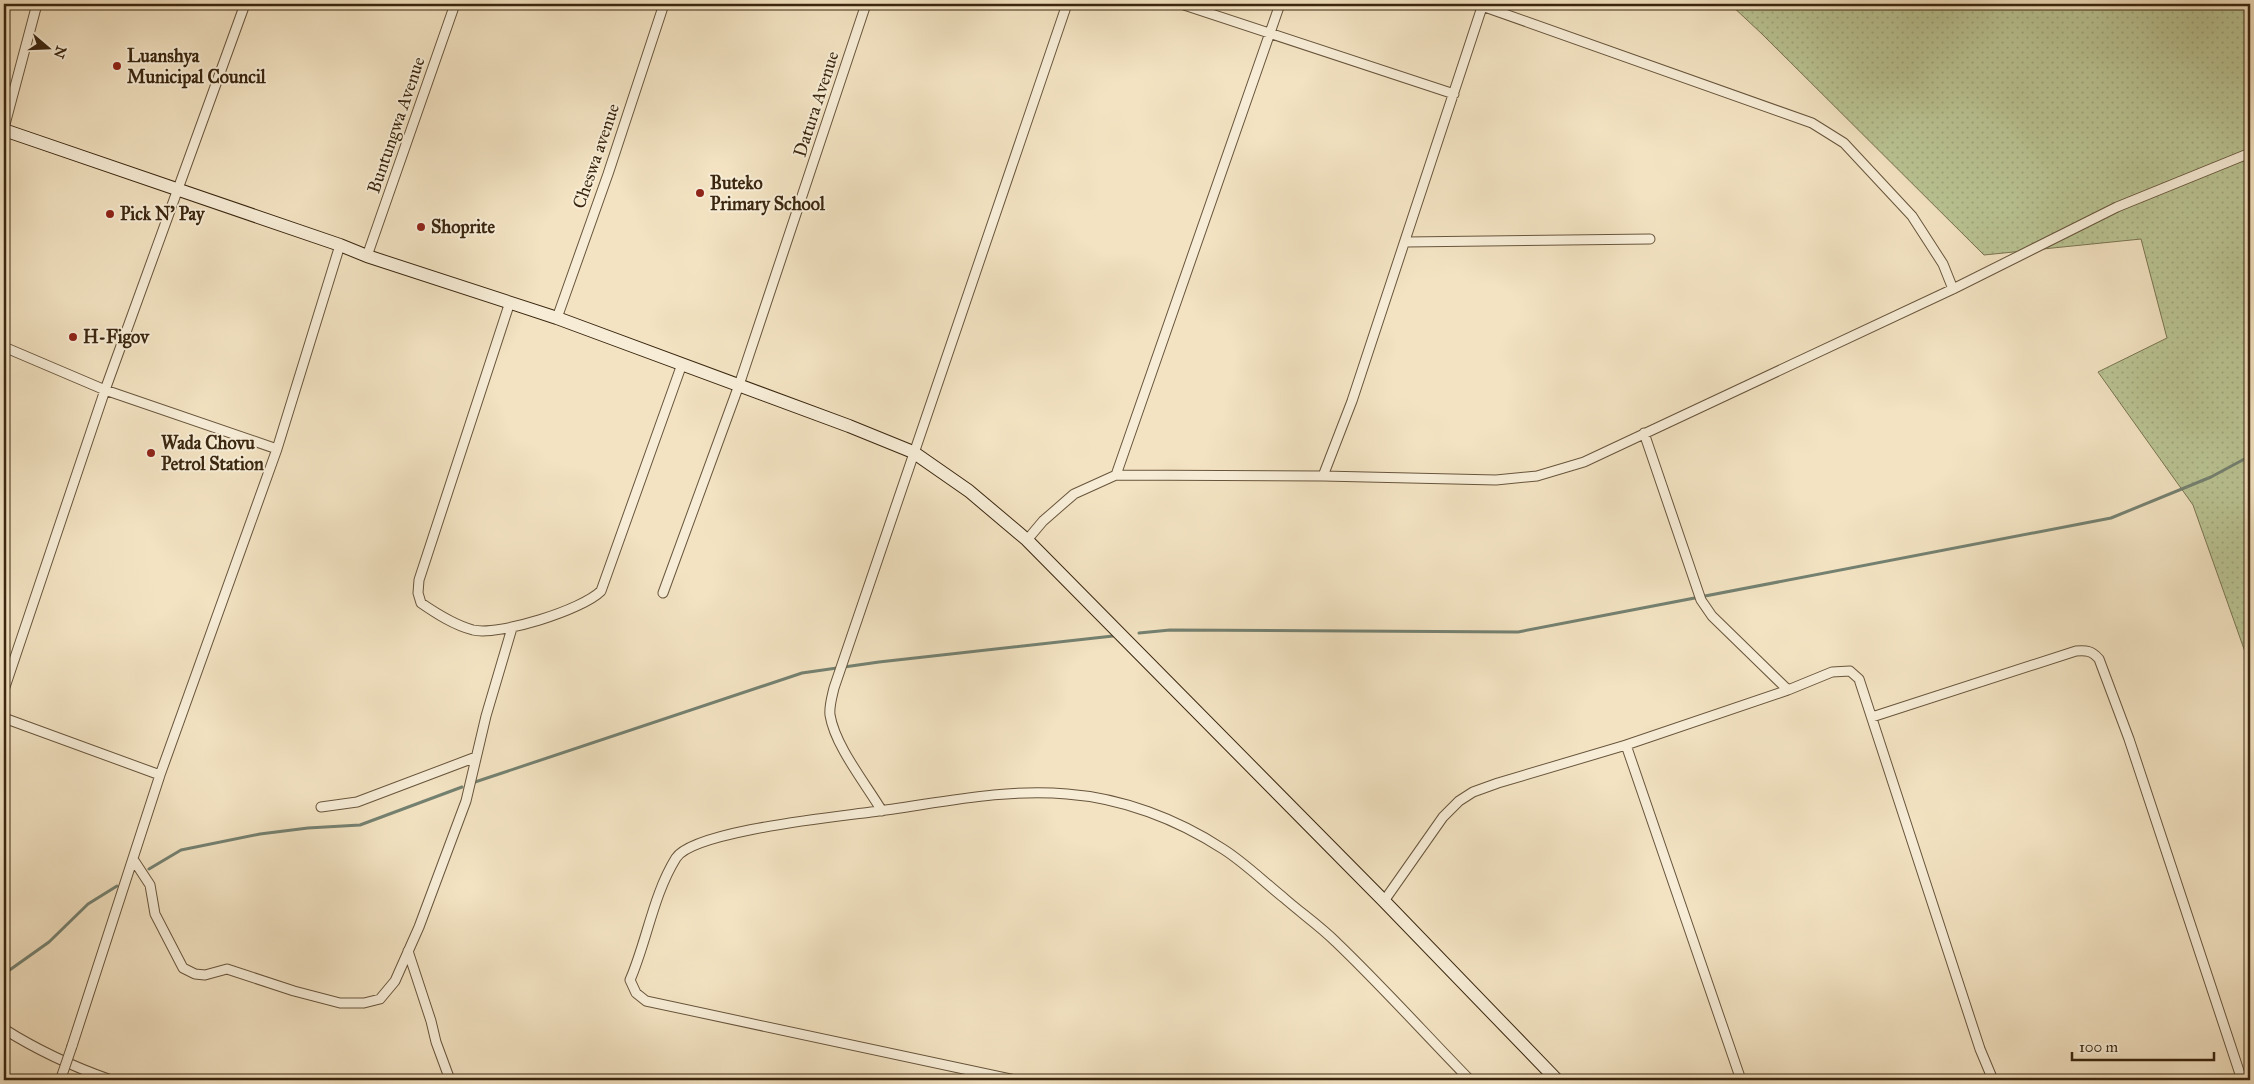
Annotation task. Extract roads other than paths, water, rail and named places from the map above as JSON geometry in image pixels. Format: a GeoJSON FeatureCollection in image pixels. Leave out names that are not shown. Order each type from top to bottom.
{"type":"FeatureCollection","features":[{"type":"Feature","properties":{"kind":"main road"},"geometry":{"type":"LineString","coordinates":[[4,129],[367,256],[557,318],[849,426],[913,452],[969,491],[1027,540],[1384,901],[1557,1080]]}},
{"type":"Feature","properties":{"kind":"street"},"geometry":{"type":"LineString","coordinates":[[4,129],[37,4]]}},
{"type":"Feature","properties":{"kind":"street"},"geometry":{"type":"LineString","coordinates":[[4,690],[105,390],[245,4]]}},
{"type":"Feature","properties":{"kind":"street","name":"Buntungwa Avenue"},"geometry":{"type":"LineString","coordinates":[[367,256],[455,4]]}},
{"type":"Feature","properties":{"kind":"street","name":"Cheswa avenue"},"geometry":{"type":"LineString","coordinates":[[557,318],[608,174],[664,4]]}},
{"type":"Feature","properties":{"kind":"street","name":"Datura Avenue"},"geometry":{"type":"LineString","coordinates":[[663,593],[739,385],[866,4]]}},
{"type":"Feature","properties":{"kind":"street"},"geometry":{"type":"LineString","coordinates":[[882,811],[841,745],[832,721],[830,706],[841,663],[1067,4]]}},
{"type":"Feature","properties":{"kind":"street"},"geometry":{"type":"LineString","coordinates":[[1181,4],[1454,94]]}},
{"type":"Feature","properties":{"kind":"street"},"geometry":{"type":"LineString","coordinates":[[1116,475],[1280,4]]}},
{"type":"Feature","properties":{"kind":"street"},"geometry":{"type":"LineString","coordinates":[[1323,476],[1352,401],[1406,242],[1482,5],[1812,123],[1844,143],[1912,216],[1943,264],[1953,289]]}},
{"type":"Feature","properties":{"kind":"street"},"geometry":{"type":"LineString","coordinates":[[1027,540],[1043,521],[1074,494],[1116,475],[1323,476],[1496,480],[1537,476],[1584,462],[1953,289],[2117,207],[2250,153]]}},
{"type":"Feature","properties":{"kind":"street"},"geometry":{"type":"LineString","coordinates":[[1406,242],[1650,239]]}},
{"type":"Feature","properties":{"kind":"street"},"geometry":{"type":"LineString","coordinates":[[61,1079],[160,775],[277,449],[340,245]]}},
{"type":"Feature","properties":{"kind":"street"},"geometry":{"type":"LineString","coordinates":[[510,302],[419,580],[418,592],[421,603],[453,623],[480,631],[512,628],[576,607],[595,597],[601,591],[617,551],[682,364]]}},
{"type":"Feature","properties":{"kind":"street"},"geometry":{"type":"LineString","coordinates":[[4,347],[15,354],[105,390],[277,449]]}},
{"type":"Feature","properties":{"kind":"street"},"geometry":{"type":"LineString","coordinates":[[4,352],[15,354]]}},
{"type":"Feature","properties":{"kind":"street"},"geometry":{"type":"LineString","coordinates":[[1644,433],[1701,600],[1712,616],[1788,690]]}},
{"type":"Feature","properties":{"kind":"street"},"geometry":{"type":"LineString","coordinates":[[133,859],[150,886],[155,914],[183,968],[195,974],[205,975],[227,969],[329,1001],[364,1004],[385,996],[395,981],[434,891],[466,801],[502,659],[512,628]]}},
{"type":"Feature","properties":{"kind":"street"},"geometry":{"type":"LineString","coordinates":[[1872,717],[2076,651],[2086,650],[2093,652],[2099,660],[2129,739],[2242,1080]]}},
{"type":"Feature","properties":{"kind":"street"},"geometry":{"type":"LineString","coordinates":[[1384,901],[1443,817],[1459,801],[1473,792],[1626,745],[1788,690],[1832,672],[1850,671],[1859,679],[1980,1048],[1993,1080]]}},
{"type":"Feature","properties":{"kind":"street"},"geometry":{"type":"LineString","coordinates":[[4,718],[160,775]]}},
{"type":"Feature","properties":{"kind":"street"},"geometry":{"type":"LineString","coordinates":[[1626,745],[1740,1080]]}},
{"type":"Feature","properties":{"kind":"street"},"geometry":{"type":"LineString","coordinates":[[321,807],[357,802],[476,757]]}},
{"type":"Feature","properties":{"kind":"street"},"geometry":{"type":"LineString","coordinates":[[1016,1080],[646,1001],[636,993],[630,980],[664,883],[676,858],[682,850],[692,845],[728,834],[1021,793],[1067,794],[1133,806],[1194,831],[1235,857],[1334,940],[1470,1080]]}},
{"type":"Feature","properties":{"kind":"street"},"geometry":{"type":"LineString","coordinates":[[408,951],[436,1042],[450,1080]]}},
{"type":"Feature","properties":{"kind":"street"},"geometry":{"type":"LineString","coordinates":[[4,1029],[56,1056],[111,1080]]}},
{"type":"Feature","properties":{"kind":"waterway"},"geometry":{"type":"LineString","coordinates":[[1139,633],[1170,630],[1518,632],[2111,518],[2211,477],[2250,456]]}},
{"type":"Feature","properties":{"kind":"waterway"},"geometry":{"type":"LineString","coordinates":[[475,782],[802,673],[879,662],[1113,636]]}},
{"type":"Feature","properties":{"kind":"waterway"},"geometry":{"type":"LineString","coordinates":[[149,869],[181,850],[260,834],[308,828],[360,825],[462,787]]}},
{"type":"Feature","properties":{"kind":"waterway"},"geometry":{"type":"LineString","coordinates":[[4,974],[49,942],[88,904],[117,886]]}},
{"type":"Feature","properties":{"kind":"place","name":"Luanshya Municipal Council"},"geometry":{"type":"Point","coordinates":[117,66]}},
{"type":"Feature","properties":{"kind":"place","name":"Buteko Primary School"},"geometry":{"type":"Point","coordinates":[700,193]}},
{"type":"Feature","properties":{"kind":"place","name":"Pick N' Pay"},"geometry":{"type":"Point","coordinates":[110,214]}},
{"type":"Feature","properties":{"kind":"place","name":"Shoprite"},"geometry":{"type":"Point","coordinates":[421,227]}},
{"type":"Feature","properties":{"kind":"place","name":"H-Figov"},"geometry":{"type":"Point","coordinates":[73,337]}},
{"type":"Feature","properties":{"kind":"place","name":"Wada Chovu Petrol Station"},"geometry":{"type":"Point","coordinates":[151,453]}}]}
